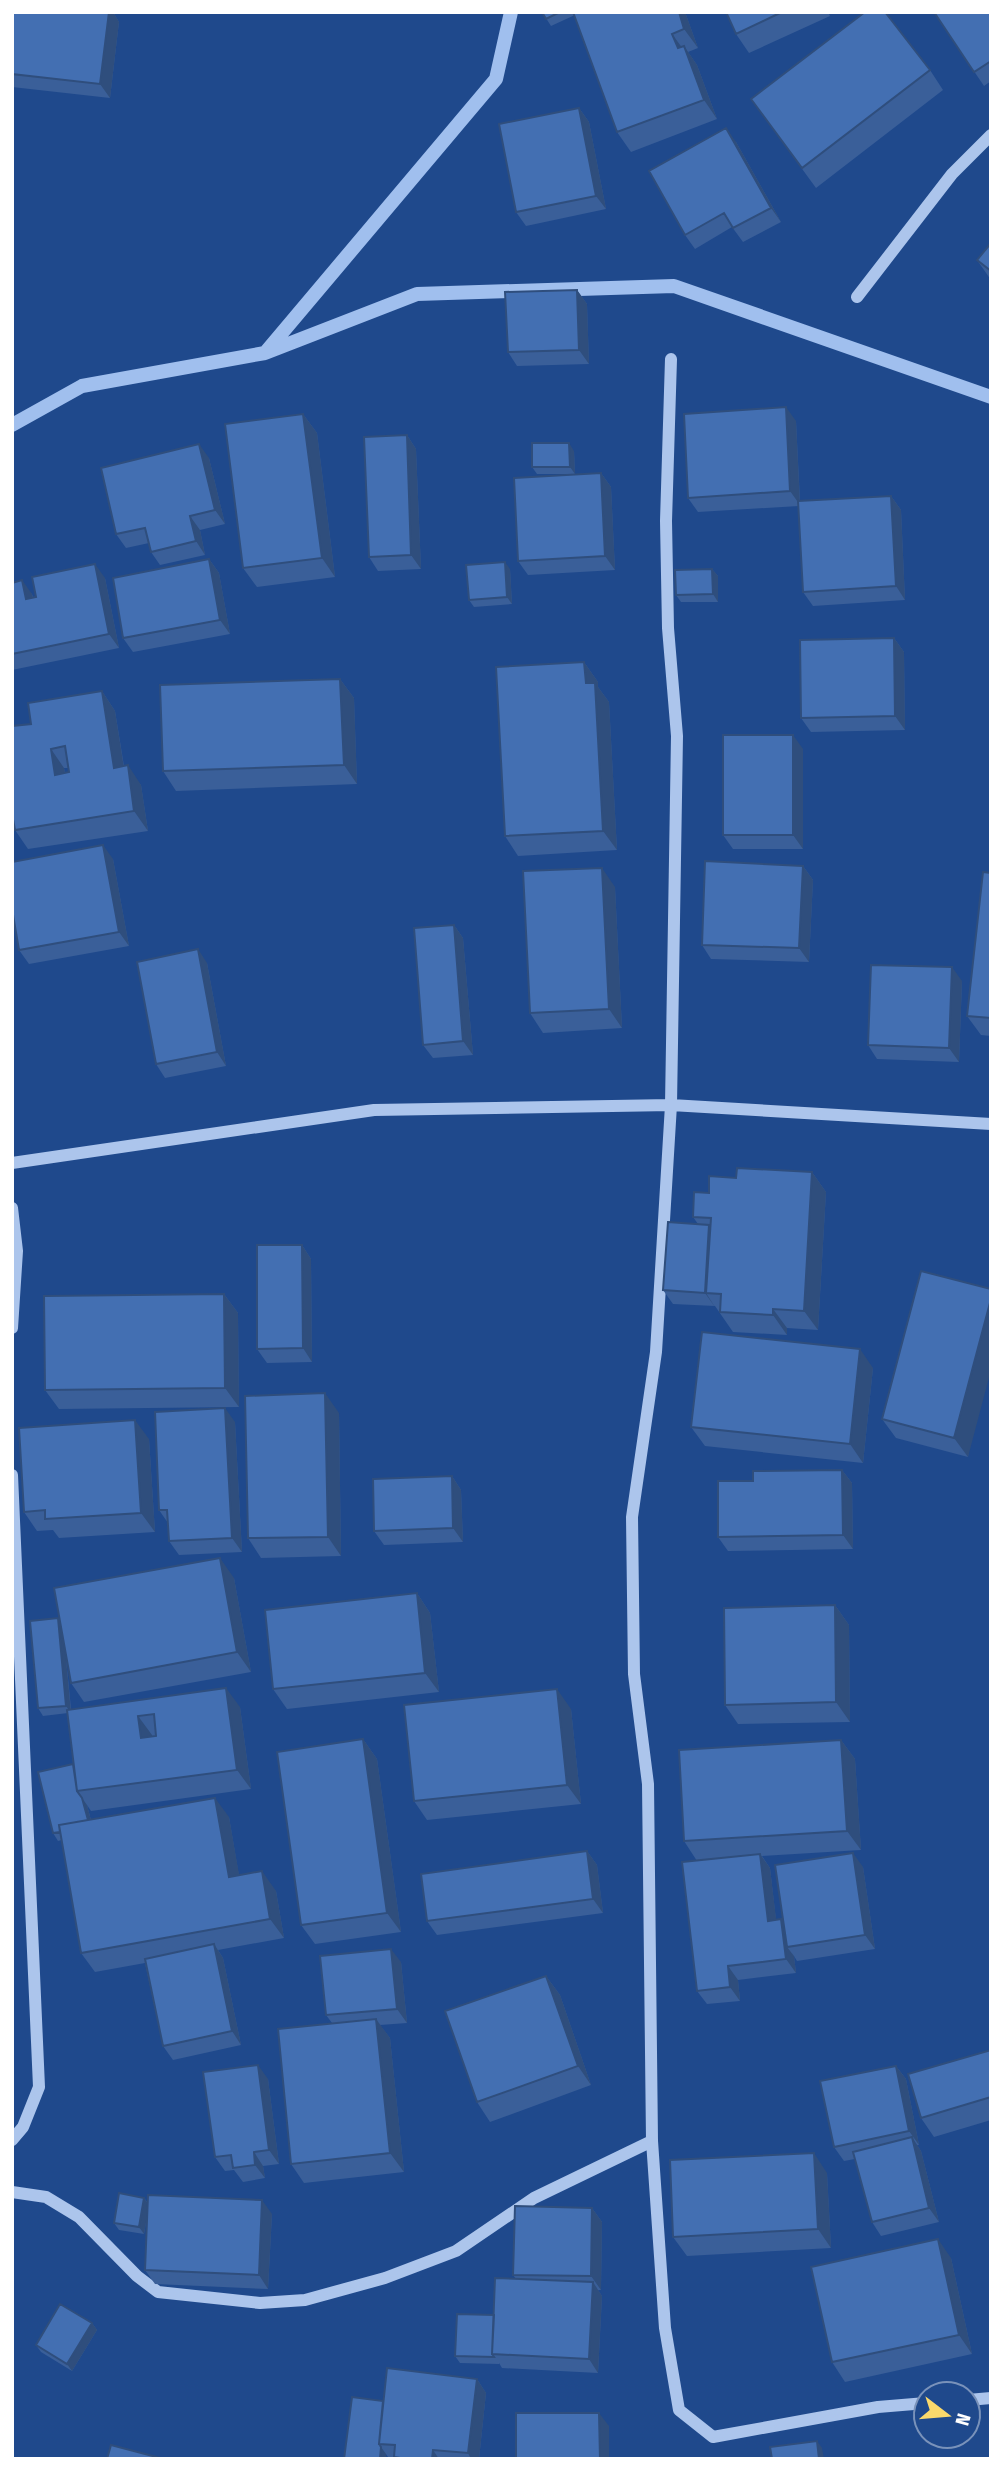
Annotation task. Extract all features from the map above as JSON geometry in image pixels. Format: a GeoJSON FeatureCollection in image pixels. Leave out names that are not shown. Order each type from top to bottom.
{"type":"FeatureCollection","features":[{"type":"Feature","properties":{"kind":"street"},"geometry":{"type":"LineString","coordinates":[[857,297],[952,174],[991,135]]}},
{"type":"Feature","properties":{"kind":"street"},"geometry":{"type":"LineString","coordinates":[[670,359],[666,534],[668,628],[677,736],[671,1105],[656,1352],[632,1517],[634,1674],[648,1784],[652,2141],[665,2328],[679,2410],[713,2437],[878,2407],[912,2404]]}},
{"type":"Feature","properties":{"kind":"street"},"geometry":{"type":"LineString","coordinates":[[12,1163],[374,1110],[671,1105],[991,1124]]}},
{"type":"Feature","properties":{"kind":"street"},"geometry":{"type":"LineString","coordinates":[[12,1208],[16,1251],[12,1328]]}},
{"type":"Feature","properties":{"kind":"street"},"geometry":{"type":"LineString","coordinates":[[12,1475],[39,2087],[23,2127],[12,2140]]}},
{"type":"Feature","properties":{"kind":"street"},"geometry":{"type":"LineString","coordinates":[[12,2192],[46,2197],[79,2217],[137,2276],[158,2292],[260,2303],[305,2300],[385,2278],[456,2250],[534,2198],[652,2141]]}},
{"type":"Feature","properties":{"kind":"building"},"geometry":{"type":"Polygon","coordinates":[[[12,12],[109,12],[100,84],[12,74],[12,12]]]}},
{"type":"Feature","properties":{"kind":"building"},"geometry":{"type":"Polygon","coordinates":[[[542,12],[560,12],[546,19],[542,12]]]}},
{"type":"Feature","properties":{"kind":"building"},"geometry":{"type":"Polygon","coordinates":[[[573,12],[679,12],[684,29],[672,34],[678,48],[684,46],[704,100],[617,132],[573,12]]]}},
{"type":"Feature","properties":{"kind":"building"},"geometry":{"type":"Polygon","coordinates":[[[726,12],[782,12],[736,34],[726,12]]]}},
{"type":"Feature","properties":{"kind":"building"},"geometry":{"type":"Polygon","coordinates":[[[865,12],[885,12],[930,70],[802,168],[751,99],[865,12]]]}},
{"type":"Feature","properties":{"kind":"building"},"geometry":{"type":"Polygon","coordinates":[[[934,12],[991,12],[991,61],[974,72],[934,12]]]}},
{"type":"Feature","properties":{"kind":"building"},"geometry":{"type":"Polygon","coordinates":[[[579,108],[596,196],[516,212],[499,124],[579,108]]]}},
{"type":"Feature","properties":{"kind":"building"},"geometry":{"type":"Polygon","coordinates":[[[726,128],[771,208],[733,228],[724,213],[685,235],[649,171],[726,128]]]}},
{"type":"Feature","properties":{"kind":"building"},"geometry":{"type":"Polygon","coordinates":[[[991,243],[991,271],[977,260],[991,243]]]}},
{"type":"Feature","properties":{"kind":"building"},"geometry":{"type":"Polygon","coordinates":[[[577,290],[579,350],[508,352],[505,292],[577,290]]]}},
{"type":"Feature","properties":{"kind":"building"},"geometry":{"type":"Polygon","coordinates":[[[786,407],[790,491],[688,498],[684,414],[786,407]]]}},
{"type":"Feature","properties":{"kind":"building"},"geometry":{"type":"Polygon","coordinates":[[[303,414],[322,558],[243,568],[225,424],[303,414]]]}},
{"type":"Feature","properties":{"kind":"building"},"geometry":{"type":"Polygon","coordinates":[[[407,435],[411,555],[369,557],[364,437],[407,435]]]}},
{"type":"Feature","properties":{"kind":"building"},"geometry":{"type":"Polygon","coordinates":[[[532,443],[569,443],[570,467],[532,467],[532,443]]]}},
{"type":"Feature","properties":{"kind":"building"},"geometry":{"type":"Polygon","coordinates":[[[199,444],[215,510],[190,516],[196,541],[151,552],[145,528],[116,534],[101,468],[199,444]]]}},
{"type":"Feature","properties":{"kind":"building"},"geometry":{"type":"Polygon","coordinates":[[[601,473],[605,556],[518,561],[514,478],[601,473]]]}},
{"type":"Feature","properties":{"kind":"building"},"geometry":{"type":"Polygon","coordinates":[[[891,496],[896,586],[803,592],[798,501],[891,496]]]}},
{"type":"Feature","properties":{"kind":"building"},"geometry":{"type":"Polygon","coordinates":[[[209,559],[220,620],[123,638],[113,578],[209,559]]]}},
{"type":"Feature","properties":{"kind":"building"},"geometry":{"type":"Polygon","coordinates":[[[505,562],[507,597],[469,600],[466,565],[505,562]]]}},
{"type":"Feature","properties":{"kind":"building"},"geometry":{"type":"Polygon","coordinates":[[[95,564],[109,634],[12,654],[12,583],[22,580],[26,599],[36,597],[32,577],[95,564]]]}},
{"type":"Feature","properties":{"kind":"building"},"geometry":{"type":"Polygon","coordinates":[[[712,569],[713,594],[676,595],[675,570],[712,569]]]}},
{"type":"Feature","properties":{"kind":"building"},"geometry":{"type":"Polygon","coordinates":[[[894,638],[895,716],[801,718],[800,640],[894,638]]]}},
{"type":"Feature","properties":{"kind":"building"},"geometry":{"type":"Polygon","coordinates":[[[584,662],[586,683],[595,683],[603,831],[505,836],[496,667],[584,662]]]}},
{"type":"Feature","properties":{"kind":"building"},"geometry":{"type":"Polygon","coordinates":[[[340,679],[344,765],[163,771],[160,685],[340,679]]]}},
{"type":"Feature","properties":{"kind":"building"},"geometry":{"type":"Polygon","coordinates":[[[102,691],[114,768],[128,765],[134,811],[15,830],[12,814],[12,726],[31,724],[28,703],[102,691]],[[65,746],[51,749],[55,775],[69,772],[65,746]]]}},
{"type":"Feature","properties":{"kind":"building"},"geometry":{"type":"Polygon","coordinates":[[[723,735],[793,735],[793,835],[723,835],[723,735]]]}},
{"type":"Feature","properties":{"kind":"building"},"geometry":{"type":"Polygon","coordinates":[[[103,845],[119,932],[19,950],[12,909],[12,862],[103,845]]]}},
{"type":"Feature","properties":{"kind":"building"},"geometry":{"type":"Polygon","coordinates":[[[705,861],[803,866],[799,948],[702,945],[705,861]]]}},
{"type":"Feature","properties":{"kind":"building"},"geometry":{"type":"Polygon","coordinates":[[[602,868],[609,1009],[530,1013],[523,871],[602,868]]]}},
{"type":"Feature","properties":{"kind":"building"},"geometry":{"type":"Polygon","coordinates":[[[983,872],[991,873],[991,1018],[967,1016],[983,872]]]}},
{"type":"Feature","properties":{"kind":"building"},"geometry":{"type":"Polygon","coordinates":[[[454,925],[463,1041],[423,1045],[414,928],[454,925]]]}},
{"type":"Feature","properties":{"kind":"building"},"geometry":{"type":"Polygon","coordinates":[[[198,949],[217,1052],[156,1064],[137,962],[198,949]]]}},
{"type":"Feature","properties":{"kind":"building"},"geometry":{"type":"Polygon","coordinates":[[[871,965],[952,967],[949,1048],[868,1045],[871,965]]]}},
{"type":"Feature","properties":{"kind":"building"},"geometry":{"type":"Polygon","coordinates":[[[737,1168],[812,1172],[804,1311],[773,1309],[773,1315],[720,1312],[721,1294],[706,1293],[711,1218],[693,1217],[694,1192],[709,1193],[709,1176],[736,1178],[737,1168]]]}},
{"type":"Feature","properties":{"kind":"building"},"geometry":{"type":"Polygon","coordinates":[[[668,1222],[709,1225],[705,1293],[663,1290],[668,1222]]]}},
{"type":"Feature","properties":{"kind":"building"},"geometry":{"type":"Polygon","coordinates":[[[257,1245],[302,1245],[303,1348],[257,1349],[257,1245]]]}},
{"type":"Feature","properties":{"kind":"building"},"geometry":{"type":"Polygon","coordinates":[[[921,1271],[991,1289],[991,1299],[954,1438],[882,1419],[921,1271]]]}},
{"type":"Feature","properties":{"kind":"building"},"geometry":{"type":"Polygon","coordinates":[[[224,1294],[225,1388],[45,1390],[44,1296],[224,1294]]]}},
{"type":"Feature","properties":{"kind":"building"},"geometry":{"type":"Polygon","coordinates":[[[702,1332],[860,1349],[850,1444],[691,1427],[702,1332]]]}},
{"type":"Feature","properties":{"kind":"building"},"geometry":{"type":"Polygon","coordinates":[[[325,1393],[328,1537],[248,1538],[245,1396],[325,1393]]]}},
{"type":"Feature","properties":{"kind":"building"},"geometry":{"type":"Polygon","coordinates":[[[225,1408],[232,1538],[169,1541],[167,1510],[159,1510],[155,1412],[225,1408]]]}},
{"type":"Feature","properties":{"kind":"building"},"geometry":{"type":"Polygon","coordinates":[[[135,1420],[141,1513],[45,1519],[45,1510],[24,1512],[19,1428],[135,1420]]]}},
{"type":"Feature","properties":{"kind":"building"},"geometry":{"type":"Polygon","coordinates":[[[842,1470],[843,1535],[718,1537],[718,1481],[753,1481],[753,1471],[842,1470]]]}},
{"type":"Feature","properties":{"kind":"building"},"geometry":{"type":"Polygon","coordinates":[[[452,1476],[453,1528],[374,1531],[373,1479],[452,1476]]]}},
{"type":"Feature","properties":{"kind":"building"},"geometry":{"type":"Polygon","coordinates":[[[220,1558],[237,1652],[71,1683],[54,1588],[220,1558]]]}},
{"type":"Feature","properties":{"kind":"building"},"geometry":{"type":"Polygon","coordinates":[[[417,1593],[425,1673],[273,1689],[265,1610],[417,1593]]]}},
{"type":"Feature","properties":{"kind":"building"},"geometry":{"type":"Polygon","coordinates":[[[835,1605],[836,1702],[725,1705],[724,1608],[835,1605]]]}},
{"type":"Feature","properties":{"kind":"building"},"geometry":{"type":"Polygon","coordinates":[[[58,1618],[66,1706],[38,1708],[30,1621],[58,1618]]]}},
{"type":"Feature","properties":{"kind":"building"},"geometry":{"type":"Polygon","coordinates":[[[226,1688],[237,1770],[77,1791],[67,1710],[226,1688]],[[154,1714],[138,1716],[141,1738],[156,1736],[154,1714]]]}},
{"type":"Feature","properties":{"kind":"building"},"geometry":{"type":"Polygon","coordinates":[[[557,1689],[567,1785],[414,1801],[404,1705],[557,1689]]]}},
{"type":"Feature","properties":{"kind":"building"},"geometry":{"type":"Polygon","coordinates":[[[363,1739],[387,1913],[301,1925],[277,1752],[363,1739]]]}},
{"type":"Feature","properties":{"kind":"building"},"geometry":{"type":"Polygon","coordinates":[[[841,1740],[847,1831],[684,1841],[679,1750],[841,1740]]]}},
{"type":"Feature","properties":{"kind":"building"},"geometry":{"type":"Polygon","coordinates":[[[73,1764],[77,1791],[82,1798],[88,1820],[59,1825],[60,1832],[53,1833],[38,1772],[73,1764]]]}},
{"type":"Feature","properties":{"kind":"building"},"geometry":{"type":"Polygon","coordinates":[[[215,1798],[229,1877],[262,1871],[270,1919],[81,1953],[59,1825],[215,1798]]]}},
{"type":"Feature","properties":{"kind":"building"},"geometry":{"type":"Polygon","coordinates":[[[587,1851],[593,1899],[427,1921],[421,1874],[587,1851]]]}},
{"type":"Feature","properties":{"kind":"building"},"geometry":{"type":"Polygon","coordinates":[[[853,1853],[865,1935],[787,1947],[775,1865],[853,1853]]]}},
{"type":"Feature","properties":{"kind":"building"},"geometry":{"type":"Polygon","coordinates":[[[760,1854],[768,1921],[781,1919],[786,1959],[728,1966],[730,1987],[697,1991],[682,1862],[760,1854]]]}},
{"type":"Feature","properties":{"kind":"building"},"geometry":{"type":"Polygon","coordinates":[[[214,1944],[232,2031],[163,2046],[145,1959],[214,1944]]]}},
{"type":"Feature","properties":{"kind":"building"},"geometry":{"type":"Polygon","coordinates":[[[391,1949],[397,2009],[326,2015],[320,1956],[391,1949]]]}},
{"type":"Feature","properties":{"kind":"building"},"geometry":{"type":"Polygon","coordinates":[[[546,1976],[578,2066],[477,2102],[445,2011],[546,1976]]]}},
{"type":"Feature","properties":{"kind":"building"},"geometry":{"type":"Polygon","coordinates":[[[376,2019],[390,2153],[291,2164],[278,2029],[376,2019]]]}},
{"type":"Feature","properties":{"kind":"building"},"geometry":{"type":"Polygon","coordinates":[[[991,2050],[991,2097],[921,2118],[908,2074],[991,2050]]]}},
{"type":"Feature","properties":{"kind":"building"},"geometry":{"type":"Polygon","coordinates":[[[258,2065],[269,2150],[254,2152],[255,2165],[233,2168],[231,2155],[215,2157],[203,2072],[258,2065]]]}},
{"type":"Feature","properties":{"kind":"building"},"geometry":{"type":"Polygon","coordinates":[[[896,2066],[909,2131],[834,2147],[820,2081],[896,2066]]]}},
{"type":"Feature","properties":{"kind":"building"},"geometry":{"type":"Polygon","coordinates":[[[912,2137],[929,2208],[872,2222],[853,2152],[912,2137]]]}},
{"type":"Feature","properties":{"kind":"building"},"geometry":{"type":"Polygon","coordinates":[[[814,2153],[818,2229],[673,2237],[670,2160],[814,2153]]]}},
{"type":"Feature","properties":{"kind":"building"},"geometry":{"type":"Polygon","coordinates":[[[119,2193],[144,2198],[139,2227],[114,2223],[119,2193]]]}},
{"type":"Feature","properties":{"kind":"building"},"geometry":{"type":"Polygon","coordinates":[[[148,2195],[262,2200],[259,2275],[145,2270],[148,2195]]]}},
{"type":"Feature","properties":{"kind":"building"},"geometry":{"type":"Polygon","coordinates":[[[515,2206],[592,2208],[591,2276],[513,2275],[515,2206]]]}},
{"type":"Feature","properties":{"kind":"building"},"geometry":{"type":"Polygon","coordinates":[[[938,2239],[959,2335],[832,2362],[811,2267],[938,2239]]]}},
{"type":"Feature","properties":{"kind":"building"},"geometry":{"type":"Polygon","coordinates":[[[495,2278],[593,2282],[589,2359],[492,2354],[495,2278]]]}},
{"type":"Feature","properties":{"kind":"building"},"geometry":{"type":"Polygon","coordinates":[[[60,2304],[92,2323],[67,2364],[36,2345],[60,2304]]]}},
{"type":"Feature","properties":{"kind":"building"},"geometry":{"type":"Polygon","coordinates":[[[457,2314],[494,2315],[494,2357],[455,2356],[457,2314]]]}},
{"type":"Feature","properties":{"kind":"building"},"geometry":{"type":"Polygon","coordinates":[[[387,2368],[477,2379],[468,2453],[433,2450],[432,2459],[407,2459],[394,2457],[395,2445],[379,2444],[387,2368]]]}},
{"type":"Feature","properties":{"kind":"building"},"geometry":{"type":"Polygon","coordinates":[[[352,2397],[383,2401],[380,2459],[344,2459],[352,2397]]]}},
{"type":"Feature","properties":{"kind":"building"},"geometry":{"type":"Polygon","coordinates":[[[516,2413],[599,2413],[600,2459],[516,2459],[516,2413]]]}},
{"type":"Feature","properties":{"kind":"building"},"geometry":{"type":"Polygon","coordinates":[[[817,2441],[819,2459],[772,2459],[770,2447],[817,2441]]]}},
{"type":"Feature","properties":{"kind":"building"},"geometry":{"type":"Polygon","coordinates":[[[111,2445],[164,2459],[107,2459],[111,2445]]]}},
{"type":"Feature","properties":{"kind":"waterway"},"geometry":{"type":"LineString","coordinates":[[12,425],[82,386],[265,353],[496,79],[511,12]]}},
{"type":"Feature","properties":{"kind":"waterway"},"geometry":{"type":"LineString","coordinates":[[265,353],[417,294],[674,286],[991,397]]}}]}
